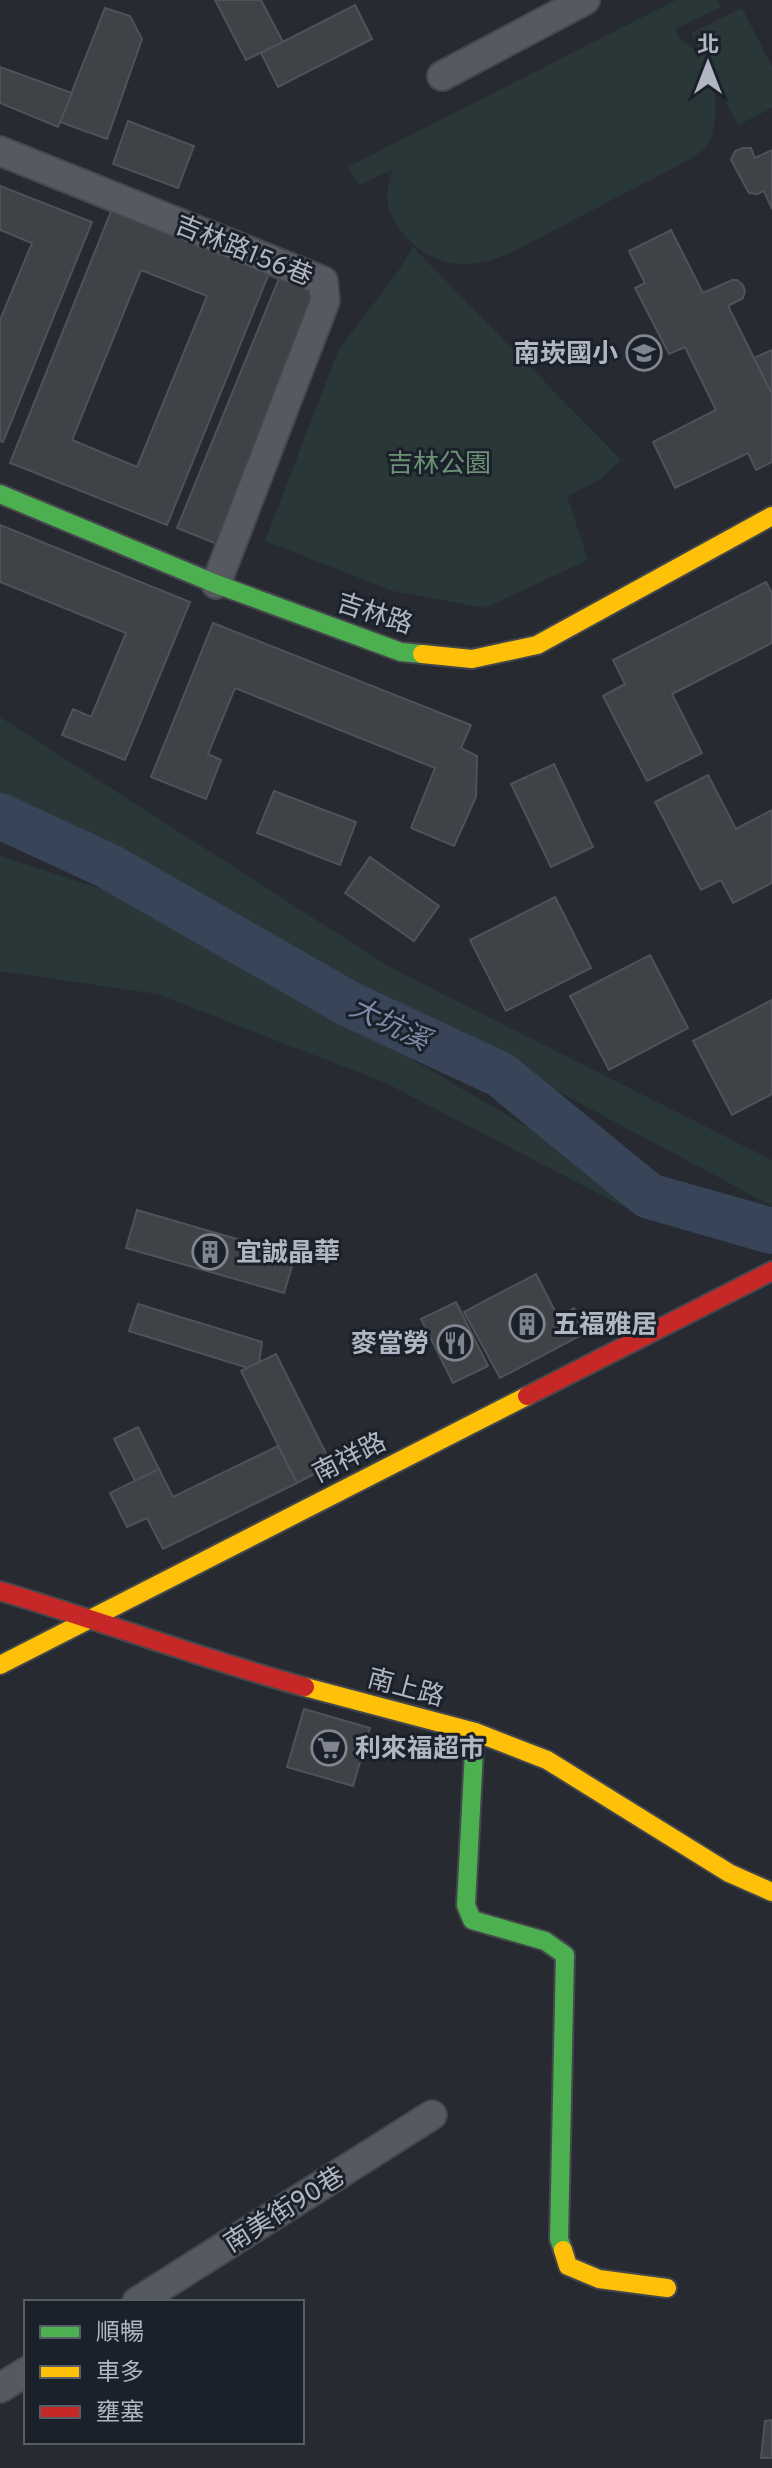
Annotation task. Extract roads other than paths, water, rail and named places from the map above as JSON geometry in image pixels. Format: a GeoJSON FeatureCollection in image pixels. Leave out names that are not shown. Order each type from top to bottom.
{"type":"FeatureCollection","features":[{"type":"Feature","properties":{"kind":"street"},"geometry":{"type":"LineString","coordinates":[[442,76],[585,0]]}},
{"type":"Feature","properties":{"kind":"street","name":"吉林路156巷"},"geometry":{"type":"LineString","coordinates":[[0,151],[323,281],[325,301],[216,584]]}},
{"type":"Feature","properties":{"kind":"street","name":"吉林路"},"geometry":{"type":"LineString","coordinates":[[0,494],[216,584],[401,652],[472,659],[537,645],[772,516]]}},
{"type":"Feature","properties":{"kind":"street","name":"南祥路"},"geometry":{"type":"LineString","coordinates":[[0,1665],[772,1271]]}},
{"type":"Feature","properties":{"kind":"street","name":"南上路"},"geometry":{"type":"LineString","coordinates":[[0,1591],[257,1674],[475,1732],[547,1760],[729,1873],[772,1892]]}},
{"type":"Feature","properties":{"kind":"street"},"geometry":{"type":"LineString","coordinates":[[475,1732],[466,1905],[472,1920],[545,1941],[565,1955],[559,2239],[568,2266],[599,2279],[667,2288]]}},
{"type":"Feature","properties":{"kind":"street","name":"南美街90巷"},"geometry":{"type":"LineString","coordinates":[[140,2300],[432,2115]]}},
{"type":"Feature","properties":{"kind":"street"},"geometry":{"type":"LineString","coordinates":[[0,2388],[24,2373]]}},
{"type":"Feature","properties":{"kind":"waterway","name":"大坑溪"},"geometry":{"type":"LineString","coordinates":[[0,816],[108,866],[349,1004],[501,1075],[649,1196],[772,1231]]}},
{"type":"Feature","properties":{"kind":"place","name":"南崁國小"},"geometry":{"type":"Point","coordinates":[644,353]}},
{"type":"Feature","properties":{"kind":"place","name":"宜誠晶華"},"geometry":{"type":"Point","coordinates":[210,1252]}},
{"type":"Feature","properties":{"kind":"place","name":"五福雅居"},"geometry":{"type":"Point","coordinates":[527,1324]}},
{"type":"Feature","properties":{"kind":"place","name":"麥當勞"},"geometry":{"type":"Point","coordinates":[455,1343]}},
{"type":"Feature","properties":{"kind":"place","name":"利來福超市"},"geometry":{"type":"Point","coordinates":[329,1748]}},
{"type":"Feature","properties":{"kind":"park label","name":"吉林公園"},"geometry":{"type":"Point","coordinates":[439,463]}}]}
